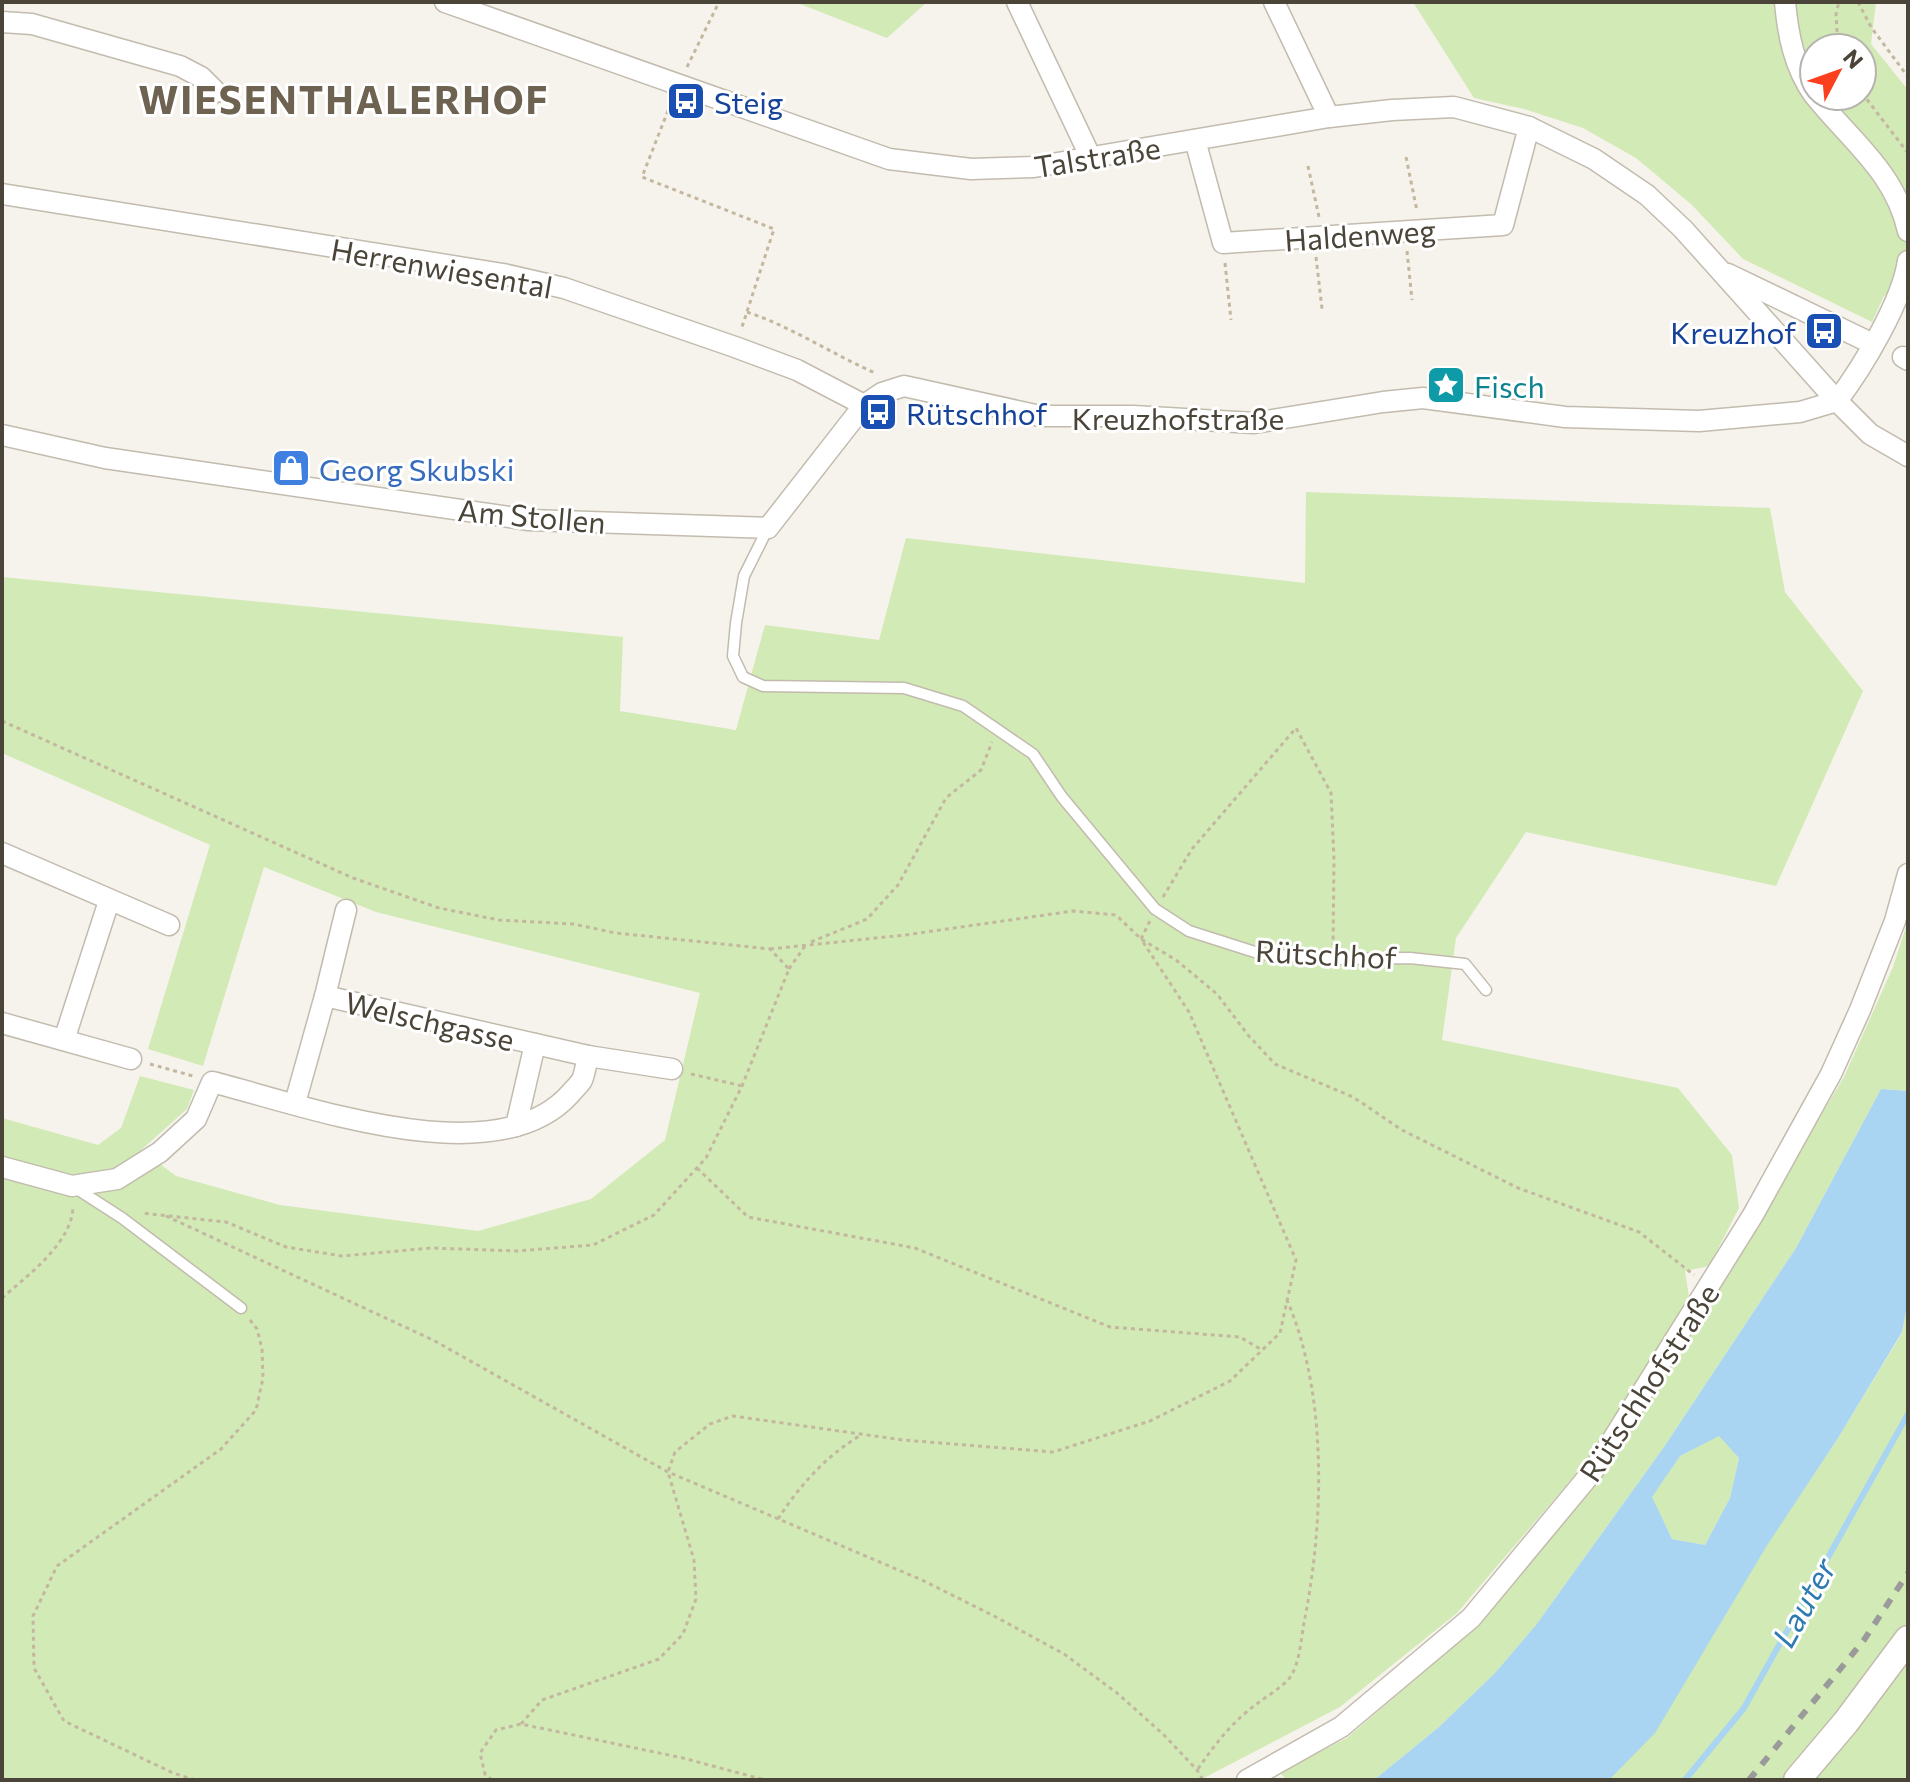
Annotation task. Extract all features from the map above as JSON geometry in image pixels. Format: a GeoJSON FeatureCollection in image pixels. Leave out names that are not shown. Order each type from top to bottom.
{"type":"FeatureCollection","features":[{"type":"Feature","properties":{"kind":"street","name":"Talstraße"},"geometry":{"type":"LineString","coordinates":[[445,2],[682,78],[889,159],[971,169],[1034,167],[1329,117],[1454,107],[1529,127],[1594,159],[1647,195],[1721,270],[1837,401]]}},
{"type":"Feature","properties":{"kind":"street"},"geometry":{"type":"LineString","coordinates":[[1017,2],[1091,158]]}},
{"type":"Feature","properties":{"kind":"street"},"geometry":{"type":"LineString","coordinates":[[1274,2],[1329,117]]}},
{"type":"Feature","properties":{"kind":"street"},"geometry":{"type":"LineString","coordinates":[[1785,2],[1791,49],[1798,66]]}},
{"type":"Feature","properties":{"kind":"street"},"geometry":{"type":"LineString","coordinates":[[2,22],[32,24],[180,66],[201,77],[216,92]]}},
{"type":"Feature","properties":{"kind":"street"},"geometry":{"type":"LineString","coordinates":[[1829,112],[1889,180],[1904,211],[1908,231]]}},
{"type":"Feature","properties":{"kind":"street","name":"Haldenweg"},"geometry":{"type":"LineString","coordinates":[[1223,243],[1503,225],[1529,127]]}},
{"type":"Feature","properties":{"kind":"street"},"geometry":{"type":"LineString","coordinates":[[1195,140],[1223,243]]}},
{"type":"Feature","properties":{"kind":"street","name":"Herrenwiesental"},"geometry":{"type":"LineString","coordinates":[[2,194],[487,271],[564,288],[797,370],[864,405]]}},
{"type":"Feature","properties":{"kind":"street"},"geometry":{"type":"LineString","coordinates":[[1908,261],[1901,287],[1873,344],[1855,377],[1837,401],[1870,434],[1908,456]]}},
{"type":"Feature","properties":{"kind":"street","name":"Talstraße"},"geometry":{"type":"LineString","coordinates":[[1721,270],[1873,344]]}},
{"type":"Feature","properties":{"kind":"street"},"geometry":{"type":"LineString","coordinates":[[768,528],[864,405],[882,393],[904,386]]}},
{"type":"Feature","properties":{"kind":"street","name":"Kreuzhofstraße"},"geometry":{"type":"LineString","coordinates":[[904,386],[1040,416],[1133,416],[1254,423],[1423,398],[1565,417],[1699,421],[1800,412],[1837,401]]}},
{"type":"Feature","properties":{"kind":"street","name":"Am Stollen"},"geometry":{"type":"LineString","coordinates":[[2,435],[105,458],[529,520],[768,528]]}},
{"type":"Feature","properties":{"kind":"street"},"geometry":{"type":"LineString","coordinates":[[2,853],[169,925]]}},
{"type":"Feature","properties":{"kind":"street","name":"Rütschhofstraße"},"geometry":{"type":"LineString","coordinates":[[1247,1780],[1341,1727],[1471,1618],[1593,1471],[1710,1287],[1831,1074],[1895,921],[1908,874]]}},
{"type":"Feature","properties":{"kind":"street"},"geometry":{"type":"LineString","coordinates":[[64,1040],[109,901]]}},
{"type":"Feature","properties":{"kind":"street","name":"Welschgasse"},"geometry":{"type":"LineString","coordinates":[[295,1103],[346,910]]}},
{"type":"Feature","properties":{"kind":"street","name":"Welschgasse"},"geometry":{"type":"LineString","coordinates":[[325,996],[588,1056],[672,1069]]}},
{"type":"Feature","properties":{"kind":"street"},"geometry":{"type":"LineString","coordinates":[[2,1023],[131,1059]]}},
{"type":"Feature","properties":{"kind":"street","name":"Welschgasse"},"geometry":{"type":"LineString","coordinates":[[516,1126],[535,1044]]}},
{"type":"Feature","properties":{"kind":"street"},"geometry":{"type":"LineString","coordinates":[[2,1167],[72,1186],[117,1179],[160,1152],[196,1119],[212,1082],[387,1127],[442,1134],[484,1132],[516,1126],[540,1119],[558,1107],[582,1081],[588,1056]]}},
{"type":"Feature","properties":{"kind":"street"},"geometry":{"type":"LineString","coordinates":[[1797,1780],[1846,1722],[1908,1639]]}},
{"type":"Feature","properties":{"kind":"lane","name":"Rütschhof"},"geometry":{"type":"LineString","coordinates":[[768,528],[744,576],[736,623],[733,656],[743,677],[763,686],[904,688],[963,706],[1033,754],[1062,797],[1155,909],[1189,931],[1261,954],[1333,959],[1410,958],[1465,964],[1486,990]]}},
{"type":"Feature","properties":{"kind":"lane"},"geometry":{"type":"LineString","coordinates":[[72,1186],[122,1218],[241,1308]]}},
{"type":"Feature","properties":{"kind":"path"},"geometry":{"type":"LineString","coordinates":[[719,2],[682,78],[642,177],[774,229],[741,329]]}},
{"type":"Feature","properties":{"kind":"path"},"geometry":{"type":"LineString","coordinates":[[1837,32],[1839,2]]}},
{"type":"Feature","properties":{"kind":"path"},"geometry":{"type":"LineString","coordinates":[[1858,2],[1871,27],[1908,77]]}},
{"type":"Feature","properties":{"kind":"path"},"geometry":{"type":"LineString","coordinates":[[1877,112],[1908,153]]}},
{"type":"Feature","properties":{"kind":"path"},"geometry":{"type":"LineString","coordinates":[[1406,157],[1413,231],[1412,300]]}},
{"type":"Feature","properties":{"kind":"path"},"geometry":{"type":"LineString","coordinates":[[1308,166],[1319,237],[1322,309]]}},
{"type":"Feature","properties":{"kind":"path"},"geometry":{"type":"LineString","coordinates":[[1223,243],[1231,320]]}},
{"type":"Feature","properties":{"kind":"path"},"geometry":{"type":"LineString","coordinates":[[747,312],[782,325],[826,350],[904,386]]}},
{"type":"Feature","properties":{"kind":"path"},"geometry":{"type":"LineString","coordinates":[[2,721],[353,878],[439,908],[499,920],[573,924],[616,933],[770,949],[905,935],[1073,911],[1116,915],[1141,939],[1189,1012],[1296,1260],[1280,1333],[1230,1381],[1150,1421],[1053,1452],[981,1448],[733,1416],[710,1424],[675,1452],[668,1472],[694,1560],[696,1599],[683,1634],[659,1659],[542,1700],[521,1724]]}},
{"type":"Feature","properties":{"kind":"path"},"geometry":{"type":"LineString","coordinates":[[122,1218],[140,1213],[226,1222],[286,1247],[342,1256],[431,1248],[517,1251],[593,1245],[654,1215],[706,1158],[742,1086],[789,969],[806,944],[867,919],[898,885],[946,798],[981,770],[997,727]]}},
{"type":"Feature","properties":{"kind":"path"},"geometry":{"type":"LineString","coordinates":[[1141,939],[1155,909],[1192,849],[1296,728],[1331,793],[1333,959]]}},
{"type":"Feature","properties":{"kind":"path"},"geometry":{"type":"LineString","coordinates":[[1141,939],[1176,960],[1217,994],[1275,1064],[1353,1097],[1402,1130],[1518,1188],[1639,1232],[1710,1287]]}},
{"type":"Feature","properties":{"kind":"path"},"geometry":{"type":"LineString","coordinates":[[770,949],[789,969]]}},
{"type":"Feature","properties":{"kind":"path"},"geometry":{"type":"LineString","coordinates":[[131,1059],[212,1082]]}},
{"type":"Feature","properties":{"kind":"path"},"geometry":{"type":"LineString","coordinates":[[672,1069],[742,1086]]}},
{"type":"Feature","properties":{"kind":"path"},"geometry":{"type":"LineString","coordinates":[[697,1168],[748,1217],[915,1248],[1110,1327],[1240,1337],[1262,1350]]}},
{"type":"Feature","properties":{"kind":"path"},"geometry":{"type":"LineString","coordinates":[[2,1298],[49,1256],[73,1217],[72,1186]]}},
{"type":"Feature","properties":{"kind":"path"},"geometry":{"type":"LineString","coordinates":[[162,1214],[433,1340],[668,1472],[922,1580],[1064,1654],[1117,1693],[1164,1735],[1203,1780]]}},
{"type":"Feature","properties":{"kind":"path"},"geometry":{"type":"LineString","coordinates":[[1197,1770],[1220,1736],[1291,1677],[1308,1605],[1320,1500],[1317,1434],[1300,1329],[1287,1300]]}},
{"type":"Feature","properties":{"kind":"path"},"geometry":{"type":"LineString","coordinates":[[195,1780],[173,1773],[64,1721],[34,1668],[33,1616],[57,1566],[221,1449],[256,1410],[263,1378],[262,1349],[257,1329],[241,1308]]}},
{"type":"Feature","properties":{"kind":"path"},"geometry":{"type":"LineString","coordinates":[[778,1519],[795,1492],[843,1445],[862,1434]]}},
{"type":"Feature","properties":{"kind":"path"},"geometry":{"type":"LineString","coordinates":[[492,1780],[485,1774],[480,1753],[496,1730],[521,1724],[683,1758],[765,1780]]}},
{"type":"Feature","properties":{"kind":"green space"},"geometry":{"type":"Polygon","coordinates":[[[795,2],[927,2],[887,38],[795,2]]]}},
{"type":"Feature","properties":{"kind":"green space"},"geometry":{"type":"Polygon","coordinates":[[[1413,2],[1876,2],[1872,32],[1798,32],[1798,112],[1878,112],[1878,53],[1908,90],[1908,285],[1884,296],[1872,322],[1743,259],[1692,205],[1636,158],[1583,128],[1524,109],[1474,98],[1413,2]]]}},
{"type":"Feature","properties":{"kind":"green space"},"geometry":{"type":"Polygon","coordinates":[[[1306,492],[1770,508],[1785,592],[1863,691],[1776,886],[1526,832],[1456,938],[1442,1040],[1678,1088],[1732,1155],[1739,1208],[1709,1266],[1685,1271],[1689,1297],[1586,1462],[1457,1613],[1340,1707],[1200,1780],[2,1780],[2,1118],[98,1145],[121,1128],[140,1076],[194,1090],[187,1109],[141,1150],[176,1176],[280,1205],[478,1231],[591,1199],[665,1140],[700,993],[376,912],[264,867],[203,1066],[148,1049],[210,845],[2,753],[2,577],[623,637],[620,711],[736,730],[765,625],[879,640],[906,538],[1305,583],[1306,492]]]}},
{"type":"Feature","properties":{"kind":"green space"},"geometry":{"type":"Polygon","coordinates":[[[1908,921],[1908,1091],[1881,1089],[1796,1248],[1664,1447],[1536,1625],[1495,1673],[1439,1727],[1374,1780],[1286,1780],[1280,1772],[1347,1738],[1477,1626],[1759,1219],[1844,1077],[1893,967],[1908,921]]]}},
{"type":"Feature","properties":{"kind":"green space"},"geometry":{"type":"Polygon","coordinates":[[[1908,1301],[1908,1780],[1609,1780],[1838,1438],[1902,1333],[1908,1301]]]}},
{"type":"Feature","properties":{"kind":"green space"},"geometry":{"type":"Polygon","coordinates":[[[1719,1435],[1739,1458],[1730,1498],[1705,1545],[1672,1539],[1651,1497],[1680,1456],[1719,1435]]]}},
{"type":"Feature","properties":{"kind":"water"},"geometry":{"type":"Polygon","coordinates":[[[1881,1089],[1908,1091],[1908,1301],[1902,1332],[1838,1438],[1766,1547],[1655,1733],[1609,1780],[1374,1780],[1439,1727],[1495,1673],[1536,1625],[1664,1447],[1796,1248],[1881,1089]],[[1719,1436],[1680,1456],[1652,1497],[1672,1539],[1705,1545],[1730,1498],[1739,1458],[1719,1436]]]}},
{"type":"Feature","properties":{"kind":"waterway","name":"Lauter"},"geometry":{"type":"LineString","coordinates":[[1685,1780],[1744,1708],[1908,1414]]}},
{"type":"Feature","properties":{"kind":"railway"},"geometry":{"type":"LineString","coordinates":[[1749,1780],[1864,1640],[1908,1573]]}},
{"type":"Feature","properties":{"kind":"place","name":"Steig"},"geometry":{"type":"Point","coordinates":[686,101]}},
{"type":"Feature","properties":{"kind":"place","name":"Kreuzhof"},"geometry":{"type":"Point","coordinates":[1824,331]}},
{"type":"Feature","properties":{"kind":"place","name":"Fisch"},"geometry":{"type":"Point","coordinates":[1446,385]}},
{"type":"Feature","properties":{"kind":"place","name":"Rütschhof"},"geometry":{"type":"Point","coordinates":[878,412]}},
{"type":"Feature","properties":{"kind":"place","name":"Georg Skubski"},"geometry":{"type":"Point","coordinates":[291,468]}},
{"type":"Feature","properties":{"kind":"district","name":"WIESENTHALERHOF"},"geometry":{"type":"Point","coordinates":[344,98]}}]}
